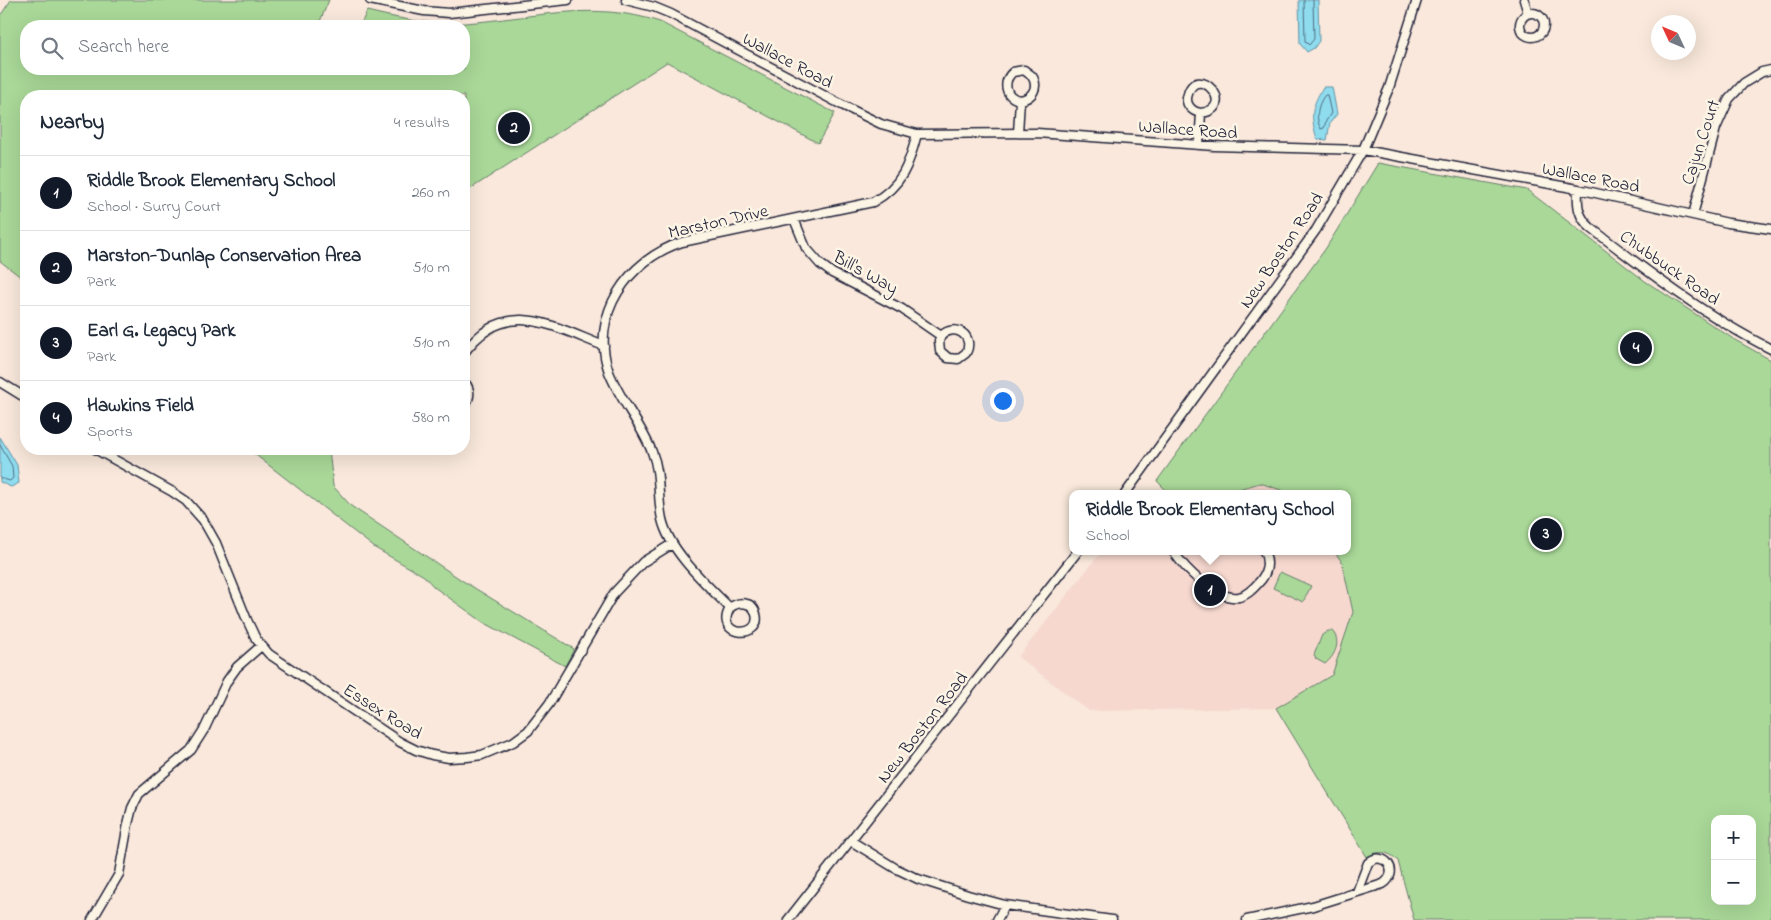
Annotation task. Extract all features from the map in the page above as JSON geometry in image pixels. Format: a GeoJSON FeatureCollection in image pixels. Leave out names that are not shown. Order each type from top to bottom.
{"type":"FeatureCollection","features":[{"type":"Feature","properties":{"kind":"street"},"geometry":{"type":"LineString","coordinates":[[370,0],[424,11],[449,12],[568,0]]}},
{"type":"Feature","properties":{"kind":"street","name":"Wallace Road"},"geometry":{"type":"LineString","coordinates":[[626,0],[654,7],[671,14],[842,105],[881,124],[917,134],[1037,132],[1239,148],[1363,150],[1578,190],[1728,223],[1771,229]]}},
{"type":"Feature","properties":{"kind":"street","name":"New Boston Road"},"geometry":{"type":"LineString","coordinates":[[1128,490],[1311,237],[1363,150],[1389,88],[1417,0]]}},
{"type":"Feature","properties":{"kind":"street"},"geometry":{"type":"LineString","coordinates":[[1524,0],[1528,13]]}},
{"type":"Feature","properties":{"kind":"street","name":"Cajun Court"},"geometry":{"type":"LineString","coordinates":[[1693,215],[1716,128],[1729,99],[1744,83],[1762,72],[1771,70]]}},
{"type":"Feature","properties":{"kind":"street"},"geometry":{"type":"LineString","coordinates":[[1018,133],[1020,100]]}},
{"type":"Feature","properties":{"kind":"street"},"geometry":{"type":"LineString","coordinates":[[1199,145],[1201,114]]}},
{"type":"Feature","properties":{"kind":"street","name":"Marston Drive"},"geometry":{"type":"LineString","coordinates":[[730,608],[672,544],[662,521],[658,474],[653,453],[612,378],[607,363],[604,346],[607,318],[616,294],[634,270],[655,254],[682,242],[873,202],[885,195],[904,172],[917,134]]}},
{"type":"Feature","properties":{"kind":"street","name":"Chubbuck Road"},"geometry":{"type":"LineString","coordinates":[[1578,190],[1577,204],[1580,214],[1583,221],[1591,228],[1655,276],[1705,310],[1771,349]]}},
{"type":"Feature","properties":{"kind":"street","name":"Bill's Way"},"geometry":{"type":"LineString","coordinates":[[794,219],[806,248],[820,264],[909,313],[941,336]]}},
{"type":"Feature","properties":{"kind":"street"},"geometry":{"type":"LineString","coordinates":[[470,346],[486,329],[497,324],[519,320],[546,323],[604,346]]}},
{"type":"Feature","properties":{"kind":"street"},"geometry":{"type":"LineString","coordinates":[[0,382],[20,394]]}},
{"type":"Feature","properties":{"kind":"street","name":"Essex Road"},"geometry":{"type":"LineString","coordinates":[[106,455],[171,491],[186,501],[198,513],[216,543],[247,620],[261,646],[277,661],[400,742],[432,755],[467,757],[482,755],[513,742],[528,732],[549,704],[614,593],[643,562],[672,544]]}},
{"type":"Feature","properties":{"kind":"street","name":"New Boston Road"},"geometry":{"type":"LineString","coordinates":[[788,920],[1075,555]]}},
{"type":"Feature","properties":{"kind":"street"},"geometry":{"type":"LineString","coordinates":[[1176,555],[1192,574],[1203,583],[1226,595],[1237,597],[1254,588],[1265,575],[1268,565],[1265,555]]}},
{"type":"Feature","properties":{"kind":"street"},"geometry":{"type":"LineString","coordinates":[[92,920],[119,874],[132,808],[139,794],[191,750],[205,728],[227,681],[237,667],[261,646]]}},
{"type":"Feature","properties":{"kind":"street"},"geometry":{"type":"LineString","coordinates":[[852,841],[894,868],[918,879],[1005,905],[1112,920]]}},
{"type":"Feature","properties":{"kind":"street"},"geometry":{"type":"LineString","coordinates":[[1247,920],[1313,906],[1383,884],[1387,882],[1391,874],[1390,866],[1387,862],[1379,859],[1368,863],[1357,892]]}},
{"type":"Feature","properties":{"kind":"street"},"geometry":{"type":"LineString","coordinates":[[997,920],[1005,905]]}},
{"type":"Feature","properties":{"kind":"shaded area"},"geometry":{"type":"Polygon","coordinates":[[[1260,483],[1281,490],[1235,490],[1260,483]]]}},
{"type":"Feature","properties":{"kind":"shaded area"},"geometry":{"type":"Polygon","coordinates":[[[1099,555],[1337,555],[1342,562],[1353,612],[1332,675],[1276,708],[1089,711],[1018,657],[1099,555]]]}},
{"type":"Feature","properties":{"kind":"green space"},"geometry":{"type":"Polygon","coordinates":[[[11,0],[329,0],[321,20],[20,20],[20,75],[470,75],[470,23],[563,12],[611,12],[660,22],[835,113],[818,143],[667,62],[470,189],[470,90],[20,90],[20,276],[0,261],[0,16],[11,0]]]}},
{"type":"Feature","properties":{"kind":"green space"},"geometry":{"type":"Polygon","coordinates":[[[367,11],[409,20],[363,20],[367,11]]]}},
{"type":"Feature","properties":{"kind":"green space"},"geometry":{"type":"Polygon","coordinates":[[[1378,163],[1527,190],[1645,281],[1735,340],[1771,360],[1771,920],[1414,920],[1398,861],[1387,853],[1375,853],[1367,857],[1276,708],[1332,675],[1353,612],[1342,562],[1337,555],[1351,555],[1351,490],[1281,490],[1260,483],[1235,490],[1166,490],[1157,481],[1326,248],[1378,163]]]}},
{"type":"Feature","properties":{"kind":"green space"},"geometry":{"type":"Polygon","coordinates":[[[256,455],[330,455],[333,486],[351,506],[463,581],[574,649],[565,666],[483,622],[434,587],[424,576],[375,548],[256,455]]]}},
{"type":"Feature","properties":{"kind":"green space"},"geometry":{"type":"Polygon","coordinates":[[[1280,572],[1311,586],[1303,602],[1273,588],[1280,572]]]}},
{"type":"Feature","properties":{"kind":"green space"},"geometry":{"type":"Polygon","coordinates":[[[1332,631],[1335,635],[1337,644],[1332,657],[1325,664],[1316,659],[1314,655],[1322,635],[1332,631]]]}},
{"type":"Feature","properties":{"kind":"water"},"geometry":{"type":"Polygon","coordinates":[[[1299,0],[1318,0],[1319,41],[1314,48],[1307,52],[1300,44],[1299,0]]]}},
{"type":"Feature","properties":{"kind":"water"},"geometry":{"type":"Polygon","coordinates":[[[1323,87],[1332,87],[1337,114],[1330,123],[1327,140],[1317,139],[1313,124],[1314,106],[1323,87]]]}},
{"type":"Feature","properties":{"kind":"water"},"geometry":{"type":"Polygon","coordinates":[[[0,437],[17,465],[19,483],[11,487],[0,482],[0,437]]]}},
{"type":"Feature","properties":{"kind":"place","name":"Marston-Dunlap Conservation Area"},"geometry":{"type":"Point","coordinates":[514,128]}},
{"type":"Feature","properties":{"kind":"place","name":"Hawkins Field"},"geometry":{"type":"Point","coordinates":[1636,348]}},
{"type":"Feature","properties":{"kind":"place","name":"Earl G. Legacy Park"},"geometry":{"type":"Point","coordinates":[1546,534]}},
{"type":"Feature","properties":{"kind":"place","name":"Riddle Brook Elementary School"},"geometry":{"type":"Point","coordinates":[1210,590]}}]}
